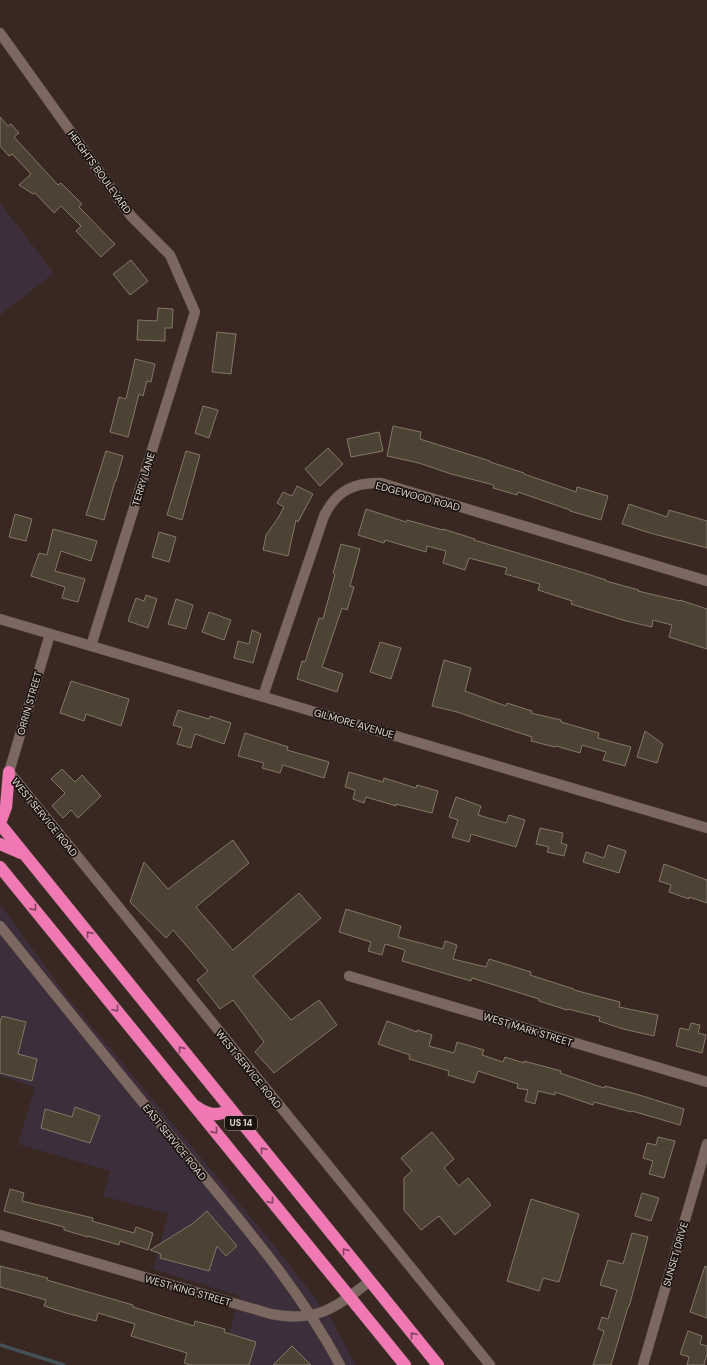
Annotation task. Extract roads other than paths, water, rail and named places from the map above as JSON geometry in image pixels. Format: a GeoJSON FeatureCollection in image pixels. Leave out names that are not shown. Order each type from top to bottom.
{"type":"FeatureCollection","features":[{"type":"Feature","properties":{"kind":"highway"},"geometry":{"type":"LineString","coordinates":[[0,786],[9,772]]}},
{"type":"Feature","properties":{"kind":"highway"},"geometry":{"type":"LineString","coordinates":[[0,823],[6,807],[9,772]]}},
{"type":"Feature","properties":{"kind":"highway","name":"US 14"},"geometry":{"type":"LineString","coordinates":[[0,823],[370,1281]]}},
{"type":"Feature","properties":{"kind":"highway"},"geometry":{"type":"LineString","coordinates":[[0,844],[24,854]]}},
{"type":"Feature","properties":{"kind":"highway","name":"US 14"},"geometry":{"type":"LineString","coordinates":[[0,867],[405,1365]]}},
{"type":"Feature","properties":{"kind":"highway"},"geometry":{"type":"LineString","coordinates":[[0,880],[19,890]]}},
{"type":"Feature","properties":{"kind":"highway"},"geometry":{"type":"LineString","coordinates":[[192,1103],[199,1109],[209,1114],[221,1114],[230,1109]]}},
{"type":"Feature","properties":{"kind":"highway"},"geometry":{"type":"LineString","coordinates":[[370,1281],[438,1365]]}},
{"type":"Feature","properties":{"kind":"street","name":"HEIGHTS BOULEVARD"},"geometry":{"type":"LineString","coordinates":[[0,34],[131,216],[170,255],[195,312]]}},
{"type":"Feature","properties":{"kind":"street","name":"TERRY LANE"},"geometry":{"type":"LineString","coordinates":[[91,646],[195,312]]}},
{"type":"Feature","properties":{"kind":"street","name":"EDGEWOOD ROAD"},"geometry":{"type":"LineString","coordinates":[[263,696],[328,506],[337,496],[350,487],[366,482],[381,483],[707,581]]}},
{"type":"Feature","properties":{"kind":"street","name":"GILMORE AVENUE"},"geometry":{"type":"LineString","coordinates":[[0,619],[707,828]]}},
{"type":"Feature","properties":{"kind":"street","name":"ORRIN STREET"},"geometry":{"type":"LineString","coordinates":[[9,772],[50,634]]}},
{"type":"Feature","properties":{"kind":"street","name":"WEST SERVICE ROAD"},"geometry":{"type":"LineString","coordinates":[[9,772],[490,1365]]}},
{"type":"Feature","properties":{"kind":"street","name":"EAST SERVICE ROAD"},"geometry":{"type":"LineString","coordinates":[[0,926],[262,1248],[311,1316],[340,1365]]}},
{"type":"Feature","properties":{"kind":"street","name":"WEST MARK STREET"},"geometry":{"type":"LineString","coordinates":[[349,976],[707,1082]]}},
{"type":"Feature","properties":{"kind":"street","name":"SUNSET DRIVE"},"geometry":{"type":"LineString","coordinates":[[643,1365],[707,1144]]}},
{"type":"Feature","properties":{"kind":"street","name":"WEST KING STREET"},"geometry":{"type":"LineString","coordinates":[[0,1235],[271,1314],[289,1317],[311,1316],[328,1310],[350,1297],[370,1281]]}},
{"type":"Feature","properties":{"kind":"waterway"},"geometry":{"type":"LineString","coordinates":[[0,1345],[64,1365]]}}]}
